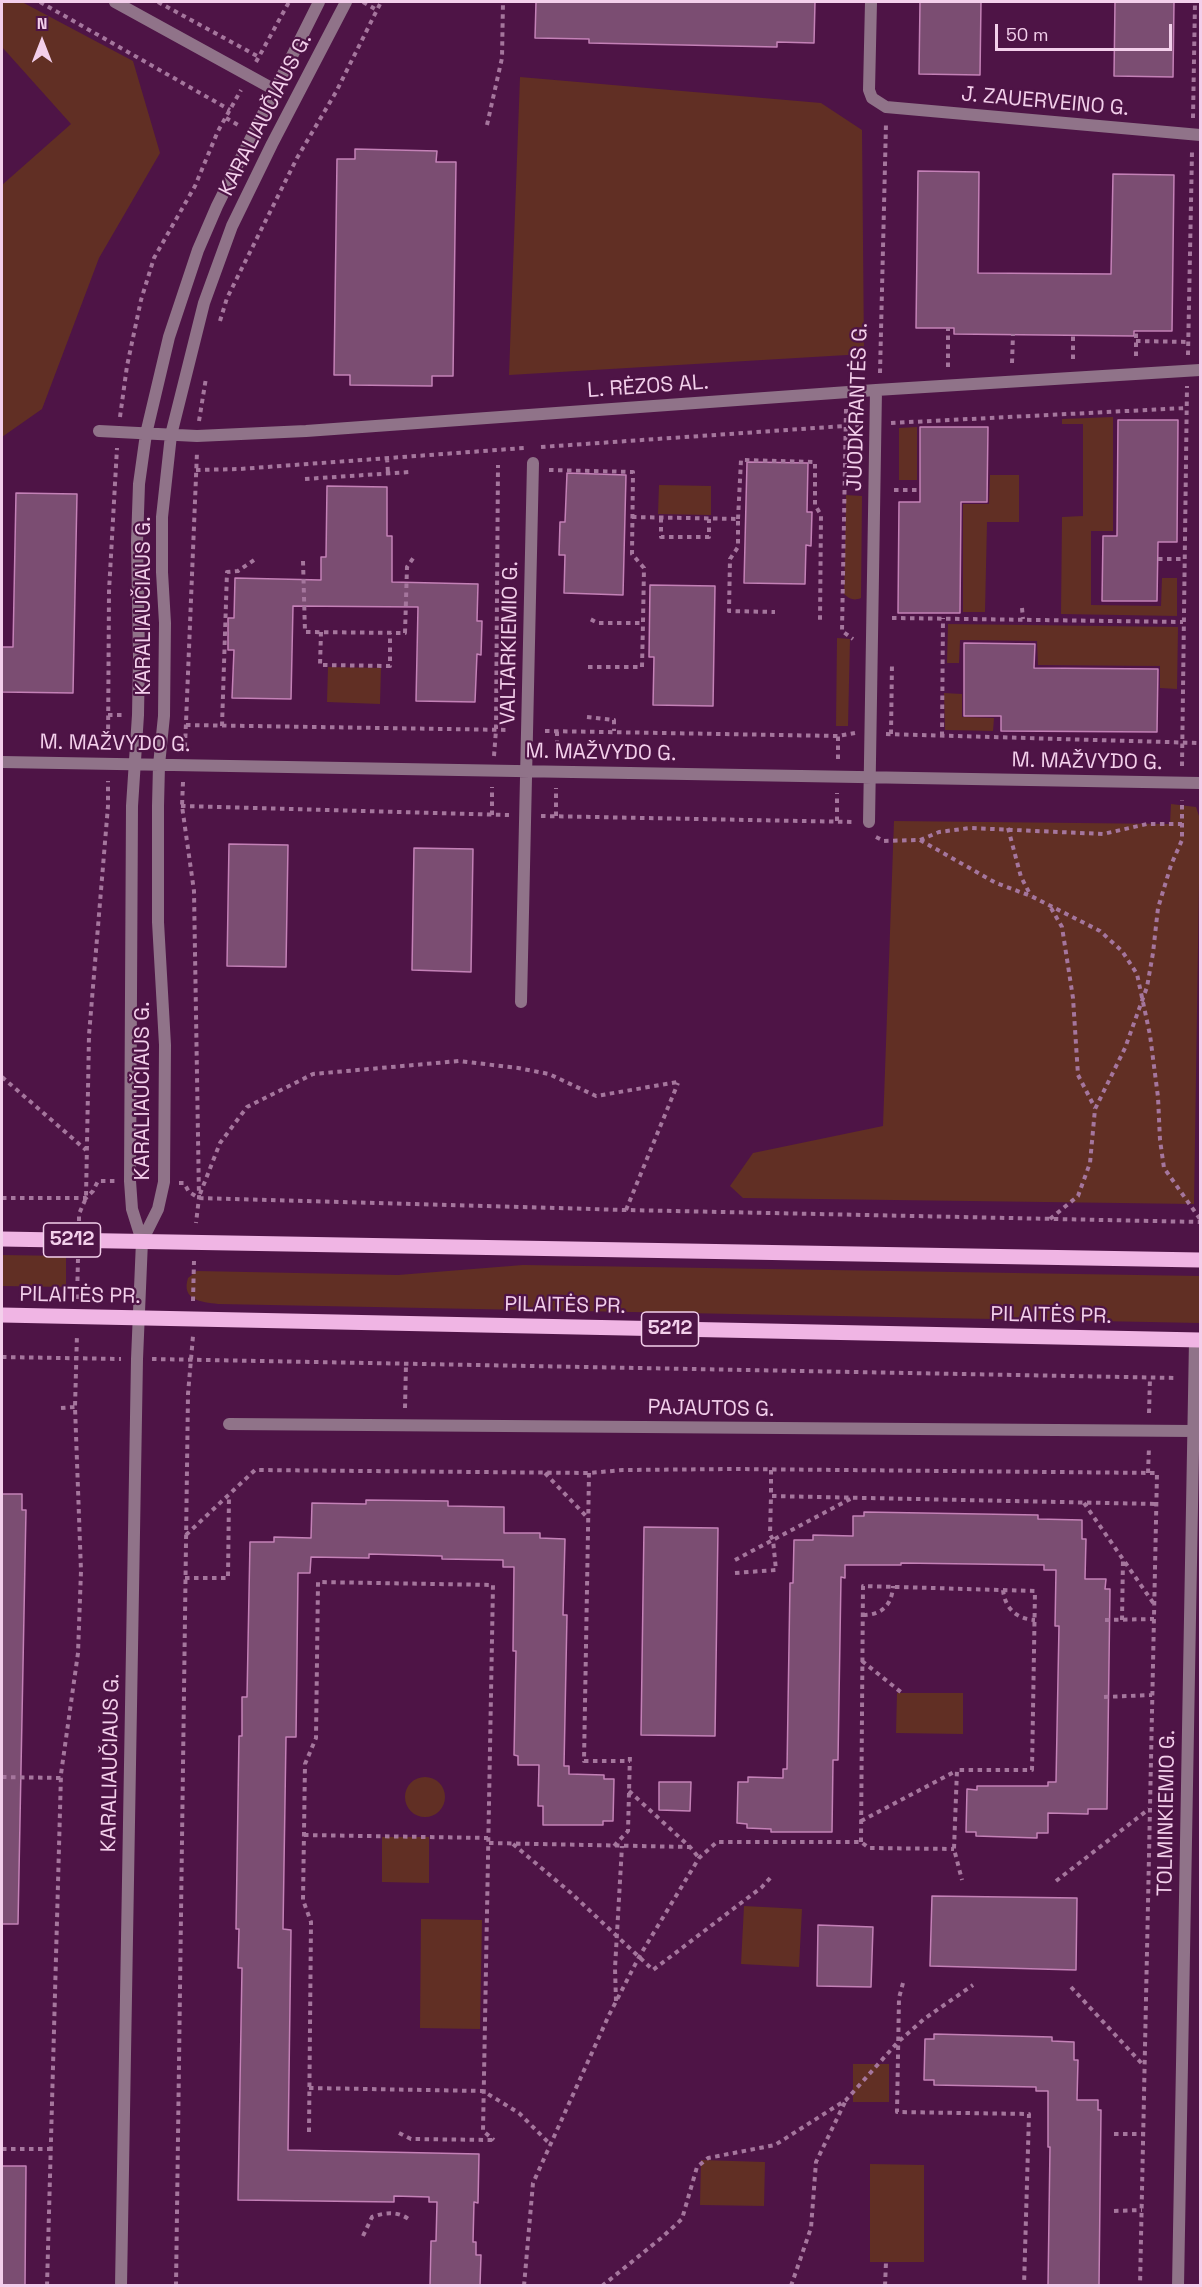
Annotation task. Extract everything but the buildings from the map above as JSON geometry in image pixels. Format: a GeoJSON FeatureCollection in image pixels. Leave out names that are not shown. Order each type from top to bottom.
{"type":"FeatureCollection","features":[{"type":"Feature","properties":{"kind":"main road","name":"5212"},"geometry":{"type":"LineString","coordinates":[[2,1239],[1200,1260]]}},
{"type":"Feature","properties":{"kind":"main road","name":"PILAITĖS PR."},"geometry":{"type":"LineString","coordinates":[[2,1315],[1198,1340]]}},
{"type":"Feature","properties":{"kind":"street"},"geometry":{"type":"LineString","coordinates":[[116,2],[275,90]]}},
{"type":"Feature","properties":{"kind":"street","name":"KARALIAUČIAUS G."},"geometry":{"type":"LineString","coordinates":[[121,2286],[137,1359],[142,1241],[132,1209],[130,1181],[132,806],[139,680],[139,484],[146,434],[169,337],[198,250],[217,206],[319,2]]}},
{"type":"Feature","properties":{"kind":"street","name":"KARALIAUČIAUS G."},"geometry":{"type":"LineString","coordinates":[[142,1241],[158,1209],[164,1182],[165,1046],[158,913],[158,806],[164,716],[165,623],[161,549],[162,517],[171,435],[204,303],[232,226],[346,2]]}},
{"type":"Feature","properties":{"kind":"street"},"geometry":{"type":"LineString","coordinates":[[871,2],[869,90],[872,98],[886,107]]}},
{"type":"Feature","properties":{"kind":"street","name":"J. ZAUERVEINO G."},"geometry":{"type":"LineString","coordinates":[[886,107],[1200,135]]}},
{"type":"Feature","properties":{"kind":"street","name":"L. RĖZOS AL."},"geometry":{"type":"LineString","coordinates":[[99,431],[197,436],[306,431],[846,392],[1200,370]]}},
{"type":"Feature","properties":{"kind":"street","name":"JUODKRANTĖS G."},"geometry":{"type":"LineString","coordinates":[[869,822],[876,390]]}},
{"type":"Feature","properties":{"kind":"street","name":"VALTARKIEMIO G."},"geometry":{"type":"LineString","coordinates":[[521,1002],[533,467]]}},
{"type":"Feature","properties":{"kind":"street","name":"M. MAŽVYDO G."},"geometry":{"type":"LineString","coordinates":[[2,762],[1200,783]]}},
{"type":"Feature","properties":{"kind":"street","name":"TOLMINKIEMIO G."},"geometry":{"type":"LineString","coordinates":[[1178,2286],[1194,1378],[1198,1340]]}},
{"type":"Feature","properties":{"kind":"street","name":"PAJAUTOS G."},"geometry":{"type":"LineString","coordinates":[[229,1424],[1193,1431]]}},
{"type":"Feature","properties":{"kind":"path"},"geometry":{"type":"LineString","coordinates":[[40,2],[230,110]]}},
{"type":"Feature","properties":{"kind":"path"},"geometry":{"type":"LineString","coordinates":[[158,2],[259,57]]}},
{"type":"Feature","properties":{"kind":"path"},"geometry":{"type":"LineString","coordinates":[[362,2],[376,10]]}},
{"type":"Feature","properties":{"kind":"path"},"geometry":{"type":"LineString","coordinates":[[217,330],[233,287],[297,158],[336,92],[381,2]]}},
{"type":"Feature","properties":{"kind":"path"},"geometry":{"type":"LineString","coordinates":[[488,125],[502,58],[503,2]]}},
{"type":"Feature","properties":{"kind":"path","name":"JUODKRANTĖS G."},"geometry":{"type":"LineString","coordinates":[[876,390],[880,372],[886,107]]}},
{"type":"Feature","properties":{"kind":"path"},"geometry":{"type":"LineString","coordinates":[[948,328],[948,367]]}},
{"type":"Feature","properties":{"kind":"path"},"geometry":{"type":"LineString","coordinates":[[1136,331],[1136,356]]}},
{"type":"Feature","properties":{"kind":"path"},"geometry":{"type":"LineString","coordinates":[[1012,363],[1013,334]]}},
{"type":"Feature","properties":{"kind":"path"},"geometry":{"type":"LineString","coordinates":[[1073,335],[1073,359]]}},
{"type":"Feature","properties":{"kind":"path"},"geometry":{"type":"LineString","coordinates":[[1136,341],[1188,342]]}},
{"type":"Feature","properties":{"kind":"path"},"geometry":{"type":"LineString","coordinates":[[176,2286],[188,1394],[193,1319],[194,1242],[199,1198],[194,891],[182,806],[197,436],[207,373]]}},
{"type":"Feature","properties":{"kind":"path"},"geometry":{"type":"LineString","coordinates":[[846,392],[842,631],[853,638],[853,650]]}},
{"type":"Feature","properties":{"kind":"path"},"geometry":{"type":"LineString","coordinates":[[196,470],[240,469],[876,424],[1186,408]]}},
{"type":"Feature","properties":{"kind":"path"},"geometry":{"type":"LineString","coordinates":[[387,458],[388,473]]}},
{"type":"Feature","properties":{"kind":"path"},"geometry":{"type":"LineString","coordinates":[[775,612],[729,611],[729,560],[738,547],[741,460],[815,462],[815,505],[821,515],[820,620]]}},
{"type":"Feature","properties":{"kind":"path"},"geometry":{"type":"LineString","coordinates":[[492,815],[496,730],[498,465]]}},
{"type":"Feature","properties":{"kind":"path"},"geometry":{"type":"LineString","coordinates":[[533,467],[633,472],[632,554],[644,568],[642,667],[588,667]]}},
{"type":"Feature","properties":{"kind":"path"},"geometry":{"type":"LineString","coordinates":[[305,479],[410,472]]}},
{"type":"Feature","properties":{"kind":"path"},"geometry":{"type":"LineString","coordinates":[[894,490],[920,490]]}},
{"type":"Feature","properties":{"kind":"path"},"geometry":{"type":"LineString","coordinates":[[632,517],[738,519]]}},
{"type":"Feature","properties":{"kind":"path"},"geometry":{"type":"LineString","coordinates":[[661,518],[661,537],[709,537],[709,518]]}},
{"type":"Feature","properties":{"kind":"path"},"geometry":{"type":"LineString","coordinates":[[303,561],[305,632],[405,633],[407,567],[414,557]]}},
{"type":"Feature","properties":{"kind":"path"},"geometry":{"type":"LineString","coordinates":[[1158,559],[1184,560]]}},
{"type":"Feature","properties":{"kind":"path"},"geometry":{"type":"LineString","coordinates":[[222,726],[227,573],[238,571],[254,560]]}},
{"type":"Feature","properties":{"kind":"path"},"geometry":{"type":"LineString","coordinates":[[1022,608],[1023,619]]}},
{"type":"Feature","properties":{"kind":"path"},"geometry":{"type":"LineString","coordinates":[[892,618],[1183,622]]}},
{"type":"Feature","properties":{"kind":"path"},"geometry":{"type":"LineString","coordinates":[[942,736],[943,618]]}},
{"type":"Feature","properties":{"kind":"path"},"geometry":{"type":"LineString","coordinates":[[590,619],[598,623],[643,623]]}},
{"type":"Feature","properties":{"kind":"path"},"geometry":{"type":"LineString","coordinates":[[321,632],[320,665],[390,666],[390,633]]}},
{"type":"Feature","properties":{"kind":"path"},"geometry":{"type":"LineString","coordinates":[[891,734],[892,714]]}},
{"type":"Feature","properties":{"kind":"path"},"geometry":{"type":"LineString","coordinates":[[586,717],[614,720],[614,731]]}},
{"type":"Feature","properties":{"kind":"path"},"geometry":{"type":"LineString","coordinates":[[838,736],[851,732],[1200,743]]}},
{"type":"Feature","properties":{"kind":"path"},"geometry":{"type":"LineString","coordinates":[[1050,1219],[1078,1196],[1090,1163],[1095,1109],[1125,1048],[1142,1000],[1153,953],[1158,908],[1171,865],[1182,840],[1182,800]]}},
{"type":"Feature","properties":{"kind":"path"},"geometry":{"type":"LineString","coordinates":[[108,806],[132,806]]}},
{"type":"Feature","properties":{"kind":"path"},"geometry":{"type":"LineString","coordinates":[[158,806],[526,816],[837,821]]}},
{"type":"Feature","properties":{"kind":"path"},"geometry":{"type":"LineString","coordinates":[[869,822],[877,838],[884,841],[920,840],[939,832],[970,828],[1103,834],[1147,824],[1183,824]]}},
{"type":"Feature","properties":{"kind":"path"},"geometry":{"type":"LineString","coordinates":[[1008,828],[1021,877],[1031,897]]}},
{"type":"Feature","properties":{"kind":"path"},"geometry":{"type":"LineString","coordinates":[[920,840],[996,883],[1031,897],[1100,931],[1122,951],[1137,974],[1158,1097],[1164,1168],[1200,1221]]}},
{"type":"Feature","properties":{"kind":"path"},"geometry":{"type":"LineString","coordinates":[[1051,908],[1062,927],[1073,998],[1078,1075],[1095,1109]]}},
{"type":"Feature","properties":{"kind":"path"},"geometry":{"type":"LineString","coordinates":[[199,1198],[220,1143],[247,1107],[313,1074],[459,1061],[549,1074],[596,1096],[678,1082],[626,1210]]}},
{"type":"Feature","properties":{"kind":"path"},"geometry":{"type":"LineString","coordinates":[[2,1077],[86,1150]]}},
{"type":"Feature","properties":{"kind":"path"},"geometry":{"type":"LineString","coordinates":[[47,2286],[61,1778],[78,1653],[81,1571],[75,1407],[79,1214],[98,1180]]}},
{"type":"Feature","properties":{"kind":"path"},"geometry":{"type":"LineString","coordinates":[[184,1183],[189,1192],[199,1198],[626,1210],[1200,1221]]}},
{"type":"Feature","properties":{"kind":"path"},"geometry":{"type":"LineString","coordinates":[[2,1198],[86,1198]]}},
{"type":"Feature","properties":{"kind":"path"},"geometry":{"type":"LineString","coordinates":[[2,1356],[1194,1378]]}},
{"type":"Feature","properties":{"kind":"path"},"geometry":{"type":"LineString","coordinates":[[405,1426],[406,1364]]}},
{"type":"Feature","properties":{"kind":"path"},"geometry":{"type":"LineString","coordinates":[[61,1408],[75,1407]]}},
{"type":"Feature","properties":{"kind":"path"},"geometry":{"type":"LineString","coordinates":[[186,1536],[255,1470],[589,1473],[623,1470],[1157,1473],[1140,2286]]}},
{"type":"Feature","properties":{"kind":"path"},"geometry":{"type":"LineString","coordinates":[[735,1573],[776,1570],[773,1540],[770,1534],[771,1470]]}},
{"type":"Feature","properties":{"kind":"path"},"geometry":{"type":"LineString","coordinates":[[545,1472],[588,1518]]}},
{"type":"Feature","properties":{"kind":"path"},"geometry":{"type":"LineString","coordinates":[[589,1473],[584,1761],[630,1761]]}},
{"type":"Feature","properties":{"kind":"path"},"geometry":{"type":"LineString","coordinates":[[185,1578],[228,1578],[229,1494]]}},
{"type":"Feature","properties":{"kind":"path"},"geometry":{"type":"LineString","coordinates":[[771,1496],[1156,1504]]}},
{"type":"Feature","properties":{"kind":"path"},"geometry":{"type":"LineString","coordinates":[[735,1560],[853,1497]]}},
{"type":"Feature","properties":{"kind":"path"},"geometry":{"type":"LineString","coordinates":[[1084,1503],[1154,1604]]}},
{"type":"Feature","properties":{"kind":"path"},"geometry":{"type":"LineString","coordinates":[[1122,1620],[1123,1558]]}},
{"type":"Feature","properties":{"kind":"path"},"geometry":{"type":"LineString","coordinates":[[309,2132],[311,1922],[303,1900],[305,1764],[316,1738],[318,1582],[493,1585],[483,2131],[494,2140],[411,2139],[399,2133]]}},
{"type":"Feature","properties":{"kind":"path"},"geometry":{"type":"LineString","coordinates":[[861,1821],[957,1770],[1032,1770],[1035,1591],[863,1586],[862,1661],[861,1821],[861,1842]]}},
{"type":"Feature","properties":{"kind":"path"},"geometry":{"type":"LineString","coordinates":[[863,1615],[872,1615],[888,1605],[893,1586]]}},
{"type":"Feature","properties":{"kind":"path"},"geometry":{"type":"LineString","coordinates":[[1003,1590],[1007,1605],[1012,1612],[1035,1620]]}},
{"type":"Feature","properties":{"kind":"path"},"geometry":{"type":"LineString","coordinates":[[1105,1620],[1154,1619]]}},
{"type":"Feature","properties":{"kind":"path"},"geometry":{"type":"LineString","coordinates":[[862,1661],[902,1693]]}},
{"type":"Feature","properties":{"kind":"path"},"geometry":{"type":"LineString","coordinates":[[1104,1697],[1152,1695]]}},
{"type":"Feature","properties":{"kind":"path"},"geometry":{"type":"LineString","coordinates":[[614,1846],[628,1830],[630,1754]]}},
{"type":"Feature","properties":{"kind":"path"},"geometry":{"type":"LineString","coordinates":[[957,1770],[954,1849],[962,1880]]}},
{"type":"Feature","properties":{"kind":"path"},"geometry":{"type":"LineString","coordinates":[[2,1776],[61,1778]]}},
{"type":"Feature","properties":{"kind":"path"},"geometry":{"type":"LineString","coordinates":[[629,1791],[699,1858]]}},
{"type":"Feature","properties":{"kind":"path"},"geometry":{"type":"LineString","coordinates":[[1056,1881],[1150,1808]]}},
{"type":"Feature","properties":{"kind":"path"},"geometry":{"type":"LineString","coordinates":[[304,1835],[489,1840],[513,1844],[690,1847]]}},
{"type":"Feature","properties":{"kind":"path"},"geometry":{"type":"LineString","coordinates":[[524,2286],[532,2183],[639,1957],[699,1858],[717,1842],[861,1842],[869,1848],[954,1849]]}},
{"type":"Feature","properties":{"kind":"path"},"geometry":{"type":"LineString","coordinates":[[513,1844],[571,1893],[653,1970],[762,1887],[772,1876]]}},
{"type":"Feature","properties":{"kind":"path"},"geometry":{"type":"LineString","coordinates":[[616,2002],[622,1846]]}},
{"type":"Feature","properties":{"kind":"path"},"geometry":{"type":"LineString","coordinates":[[903,1983],[899,1998],[897,2112],[1029,2114],[1024,2286]]}},
{"type":"Feature","properties":{"kind":"path"},"geometry":{"type":"LineString","coordinates":[[602,2286],[660,2240],[682,2218],[697,2167],[708,2158],[775,2145],[846,2100],[898,2042],[924,2019],[973,1985]]}},
{"type":"Feature","properties":{"kind":"path"},"geometry":{"type":"LineString","coordinates":[[1071,1987],[1145,2066]]}},
{"type":"Feature","properties":{"kind":"path"},"geometry":{"type":"LineString","coordinates":[[309,2088],[483,2091],[519,2113],[551,2145]]}},
{"type":"Feature","properties":{"kind":"path"},"geometry":{"type":"LineString","coordinates":[[791,2286],[811,2228],[816,2162],[846,2100]]}},
{"type":"Feature","properties":{"kind":"path"},"geometry":{"type":"LineString","coordinates":[[1114,2134],[1144,2134]]}},
{"type":"Feature","properties":{"kind":"path"},"geometry":{"type":"LineString","coordinates":[[2,2149],[50,2149]]}},
{"type":"Feature","properties":{"kind":"path"},"geometry":{"type":"LineString","coordinates":[[1114,2211],[1142,2210]]}},
{"type":"Feature","properties":{"kind":"path"},"geometry":{"type":"LineString","coordinates":[[363,2236],[372,2217],[383,2213],[396,2213],[410,2220]]}},
{"type":"Feature","properties":{"kind":"path"},"geometry":{"type":"LineString","coordinates":[[885,2286],[886,2262]]}},
{"type":"Feature","properties":{"kind":"shaded area"},"geometry":{"type":"Polygon","coordinates":[[[2,2],[22,2],[133,61],[160,153],[99,258],[42,409],[2,437],[2,185],[71,124],[2,47],[2,2]]]}},
{"type":"Feature","properties":{"kind":"shaded area"},"geometry":{"type":"Polygon","coordinates":[[[520,77],[821,103],[862,130],[864,354],[509,375],[520,77]]]}},
{"type":"Feature","properties":{"kind":"shaded area"},"geometry":{"type":"Polygon","coordinates":[[[1113,417],[1113,531],[1091,531],[1091,605],[1161,606],[1162,578],[1177,578],[1177,616],[1061,614],[1062,517],[1083,516],[1083,424],[1062,424],[1062,419],[1113,417]]]}},
{"type":"Feature","properties":{"kind":"shaded area"},"geometry":{"type":"Polygon","coordinates":[[[917,427],[917,480],[899,480],[899,428],[917,427]]]}},
{"type":"Feature","properties":{"kind":"shaded area"},"geometry":{"type":"Polygon","coordinates":[[[990,475],[1019,475],[1019,522],[987,522],[985,612],[963,612],[963,504],[989,504],[990,475]]]}},
{"type":"Feature","properties":{"kind":"shaded area"},"geometry":{"type":"Polygon","coordinates":[[[659,485],[711,486],[711,515],[658,514],[659,485]]]}},
{"type":"Feature","properties":{"kind":"shaded area"},"geometry":{"type":"Polygon","coordinates":[[[846,495],[862,496],[861,598],[856,599],[844,594],[846,495]]]}},
{"type":"Feature","properties":{"kind":"shaded area"},"geometry":{"type":"Polygon","coordinates":[[[948,624],[1178,627],[1177,689],[1160,688],[1160,666],[1038,665],[1037,641],[960,640],[959,663],[947,663],[948,624]]]}},
{"type":"Feature","properties":{"kind":"shaded area"},"geometry":{"type":"Polygon","coordinates":[[[837,638],[850,639],[848,726],[836,726],[837,638]]]}},
{"type":"Feature","properties":{"kind":"shaded area"},"geometry":{"type":"Polygon","coordinates":[[[328,667],[381,668],[380,704],[327,702],[328,667]]]}},
{"type":"Feature","properties":{"kind":"shaded area"},"geometry":{"type":"Polygon","coordinates":[[[944,693],[962,694],[962,717],[994,718],[993,731],[945,730],[944,693]]]}},
{"type":"Feature","properties":{"kind":"shaded area"},"geometry":{"type":"Polygon","coordinates":[[[1171,804],[1196,807],[1200,819],[1194,1204],[743,1198],[730,1186],[753,1153],[883,1126],[894,821],[1170,824],[1171,804]]]}},
{"type":"Feature","properties":{"kind":"shaded area"},"geometry":{"type":"Polygon","coordinates":[[[2,1255],[66,1256],[66,1287],[2,1286],[2,1255]]]}},
{"type":"Feature","properties":{"kind":"shaded area"},"geometry":{"type":"Polygon","coordinates":[[[523,1265],[1200,1276],[1200,1323],[218,1304],[199,1301],[187,1291],[188,1278],[197,1271],[398,1275],[523,1265]]]}},
{"type":"Feature","properties":{"kind":"shaded area"},"geometry":{"type":"Polygon","coordinates":[[[897,1693],[963,1693],[963,1734],[896,1733],[897,1693]]]}},
{"type":"Feature","properties":{"kind":"shaded area"},"geometry":{"type":"Polygon","coordinates":[[[425,1777],[439,1783],[445,1797],[439,1811],[425,1817],[411,1811],[405,1797],[411,1783],[425,1777]]]}},
{"type":"Feature","properties":{"kind":"shaded area"},"geometry":{"type":"Polygon","coordinates":[[[382,1837],[429,1837],[429,1883],[382,1882],[382,1837]]]}},
{"type":"Feature","properties":{"kind":"shaded area"},"geometry":{"type":"Polygon","coordinates":[[[744,1906],[802,1909],[799,1967],[741,1964],[744,1906]]]}},
{"type":"Feature","properties":{"kind":"shaded area"},"geometry":{"type":"Polygon","coordinates":[[[421,1919],[482,1920],[480,2029],[420,2028],[421,1919]]]}},
{"type":"Feature","properties":{"kind":"shaded area"},"geometry":{"type":"Polygon","coordinates":[[[853,2064],[889,2064],[889,2102],[853,2102],[853,2064]]]}},
{"type":"Feature","properties":{"kind":"shaded area"},"geometry":{"type":"Polygon","coordinates":[[[701,2160],[765,2162],[764,2206],[700,2205],[701,2160]]]}},
{"type":"Feature","properties":{"kind":"shaded area"},"geometry":{"type":"Polygon","coordinates":[[[870,2164],[924,2165],[924,2262],[870,2262],[870,2164]]]}}]}
